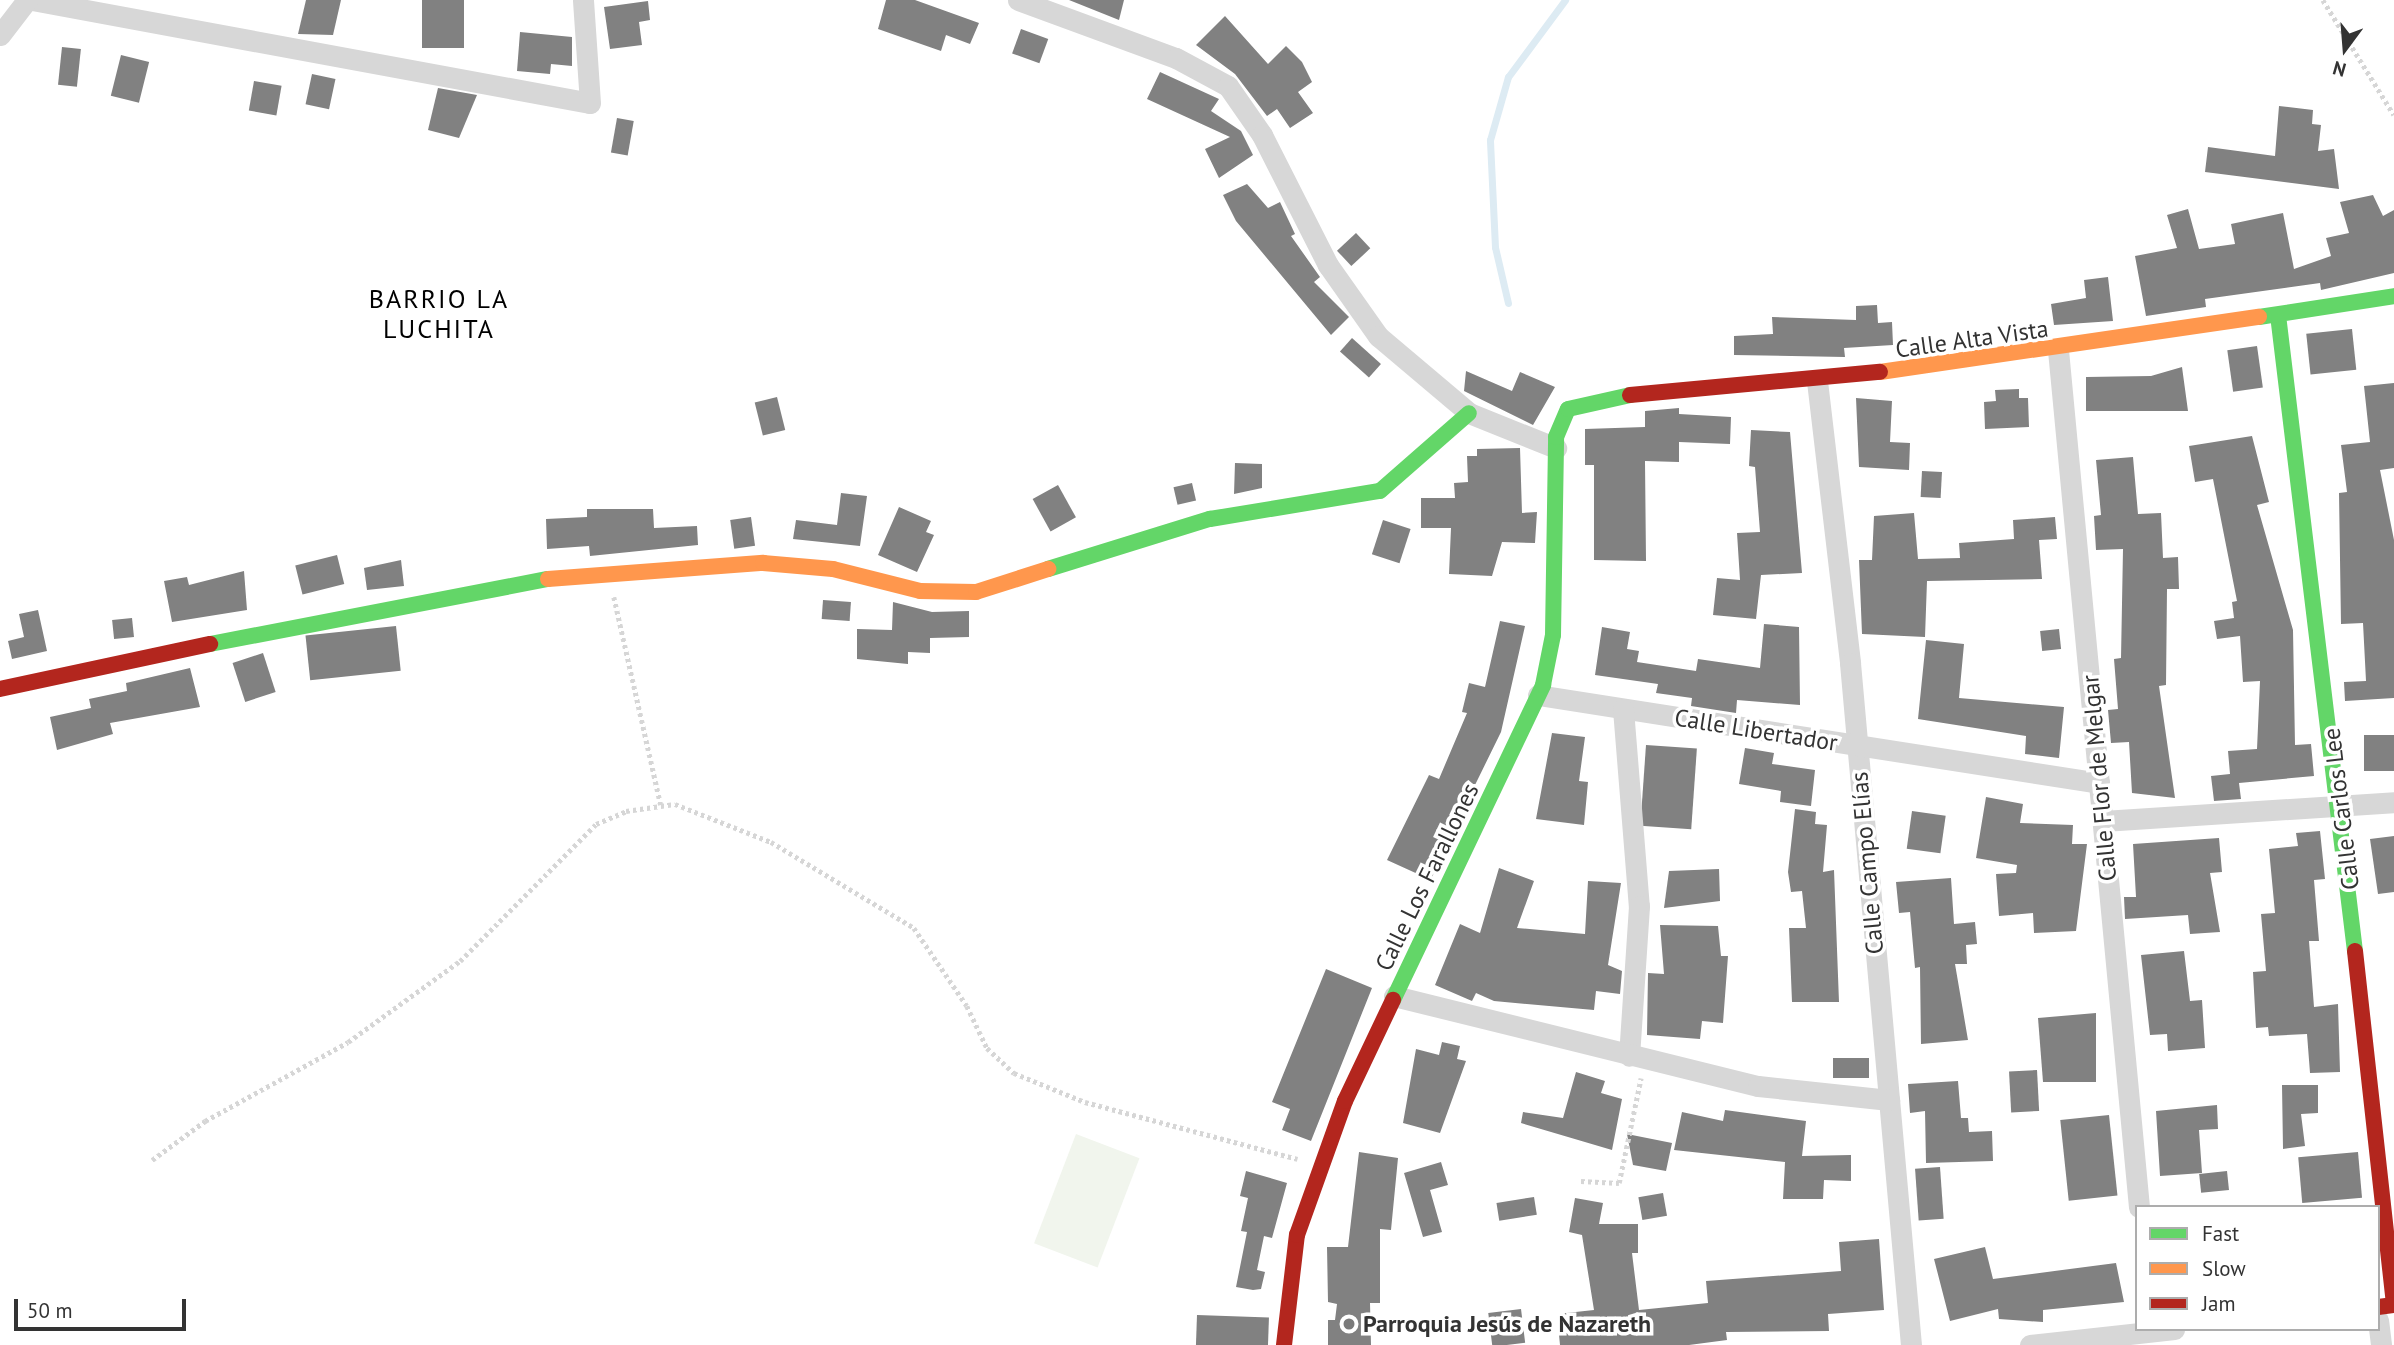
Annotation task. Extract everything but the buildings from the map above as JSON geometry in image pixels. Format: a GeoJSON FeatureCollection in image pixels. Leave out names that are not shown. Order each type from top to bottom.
{"type":"FeatureCollection","features":[{"type":"Feature","properties":{"kind":"street"},"geometry":{"type":"LineString","coordinates":[[0,35],[27,0]]}},
{"type":"Feature","properties":{"kind":"street"},"geometry":{"type":"LineString","coordinates":[[32,0],[590,103],[583,0]]}},
{"type":"Feature","properties":{"kind":"street"},"geometry":{"type":"LineString","coordinates":[[1018,0],[1176,58],[1228,86],[1361,317],[1469,413],[1556,448]]}},
{"type":"Feature","properties":{"kind":"street","name":"Calle Alta Vista"},"geometry":{"type":"LineString","coordinates":[[1560,420],[1576,405],[1605,397],[1817,381],[2059,349],[2394,296]]}},
{"type":"Feature","properties":{"kind":"street","name":"Calle Carlos Lee"},"geometry":{"type":"LineString","coordinates":[[2278,315],[2340,807],[2394,1305]]}},
{"type":"Feature","properties":{"kind":"street","name":"Calle Flor de Melgar"},"geometry":{"type":"LineString","coordinates":[[2059,349],[2139,1205]]}},
{"type":"Feature","properties":{"kind":"street","name":"Calle Campo Elías"},"geometry":{"type":"LineString","coordinates":[[1817,381],[1857,747],[1911,1345]]}},
{"type":"Feature","properties":{"kind":"street"},"geometry":{"type":"LineString","coordinates":[[0,689],[509,583],[608,573],[763,563],[833,569],[920,591],[976,592],[1210,519],[1380,491],[1469,413]]}},
{"type":"Feature","properties":{"kind":"street","name":"Calle Los Farallones"},"geometry":{"type":"LineString","coordinates":[[1284,1345],[1291,1261],[1321,1166],[1394,996],[1538,695],[1553,635],[1556,448],[1560,420]]}},
{"type":"Feature","properties":{"kind":"street","name":"Calle Libertador"},"geometry":{"type":"LineString","coordinates":[[1538,695],[2099,783]]}},
{"type":"Feature","properties":{"kind":"street"},"geometry":{"type":"LineString","coordinates":[[1623,709],[1639,906],[1637,1058]]}},
{"type":"Feature","properties":{"kind":"street"},"geometry":{"type":"LineString","coordinates":[[2103,821],[2394,802]]}},
{"type":"Feature","properties":{"kind":"street"},"geometry":{"type":"LineString","coordinates":[[1394,996],[1758,1086],[1889,1100]]}},
{"type":"Feature","properties":{"kind":"street"},"geometry":{"type":"LineString","coordinates":[[2030,1345],[2151,1331]]}},
{"type":"Feature","properties":{"kind":"path"},"geometry":{"type":"LineString","coordinates":[[2323,0],[2394,115]]}},
{"type":"Feature","properties":{"kind":"path"},"geometry":{"type":"LineString","coordinates":[[608,573],[661,805]]}},
{"type":"Feature","properties":{"kind":"path"},"geometry":{"type":"LineString","coordinates":[[152,1160],[205,1121],[348,1042],[460,961],[596,824],[661,805],[699,809],[737,825],[852,886],[914,929],[967,1006],[987,1048],[1014,1073],[1085,1102],[1321,1166]]}},
{"type":"Feature","properties":{"kind":"path"},"geometry":{"type":"LineString","coordinates":[[1581,1181],[1619,1184],[1637,1058]]}},
{"type":"Feature","properties":{"kind":"shaded area"},"geometry":{"type":"Polygon","coordinates":[[[1076,1134],[1139,1158],[1098,1268],[1034,1243],[1076,1134]]]}},
{"type":"Feature","properties":{"kind":"waterway"},"geometry":{"type":"LineString","coordinates":[[1508,303],[1495,247],[1490,140],[1508,77],[1565,0]]}},
{"type":"Feature","properties":{"kind":"traffic: fast"},"geometry":{"type":"LineString","coordinates":[[2259,317],[2394,296]]}},
{"type":"Feature","properties":{"kind":"traffic: fast"},"geometry":{"type":"LineString","coordinates":[[2278,315],[2355,951]]}},
{"type":"Feature","properties":{"kind":"traffic: fast"},"geometry":{"type":"LineString","coordinates":[[1393,1000],[1543,685],[1553,635],[1556,437],[1568,409],[1630,395]]}},
{"type":"Feature","properties":{"kind":"traffic: fast"},"geometry":{"type":"LineString","coordinates":[[1048,569],[1210,519],[1380,491],[1469,413]]}},
{"type":"Feature","properties":{"kind":"traffic: fast"},"geometry":{"type":"LineString","coordinates":[[210,644],[548,579]]}},
{"type":"Feature","properties":{"kind":"traffic: slow"},"geometry":{"type":"LineString","coordinates":[[1880,372],[2259,317]]}},
{"type":"Feature","properties":{"kind":"traffic: slow"},"geometry":{"type":"LineString","coordinates":[[548,579],[763,563],[833,569],[920,591],[976,592],[1048,569]]}},
{"type":"Feature","properties":{"kind":"traffic: jam"},"geometry":{"type":"LineString","coordinates":[[1630,395],[1880,372]]}},
{"type":"Feature","properties":{"kind":"traffic: jam"},"geometry":{"type":"LineString","coordinates":[[0,689],[210,644]]}},
{"type":"Feature","properties":{"kind":"traffic: jam"},"geometry":{"type":"LineString","coordinates":[[2355,951],[2394,1305],[2380,1307]]}},
{"type":"Feature","properties":{"kind":"traffic: jam"},"geometry":{"type":"LineString","coordinates":[[1284,1345],[1297,1235],[1345,1101],[1393,1000]]}},
{"type":"Feature","properties":{"kind":"place","name":"Parroquia Jesús de Nazareth"},"geometry":{"type":"Point","coordinates":[1349,1324]}},
{"type":"Feature","properties":{"kind":"district","name":"BARRIO LA LUCHITA"},"geometry":{"type":"Point","coordinates":[439,314]}}]}
